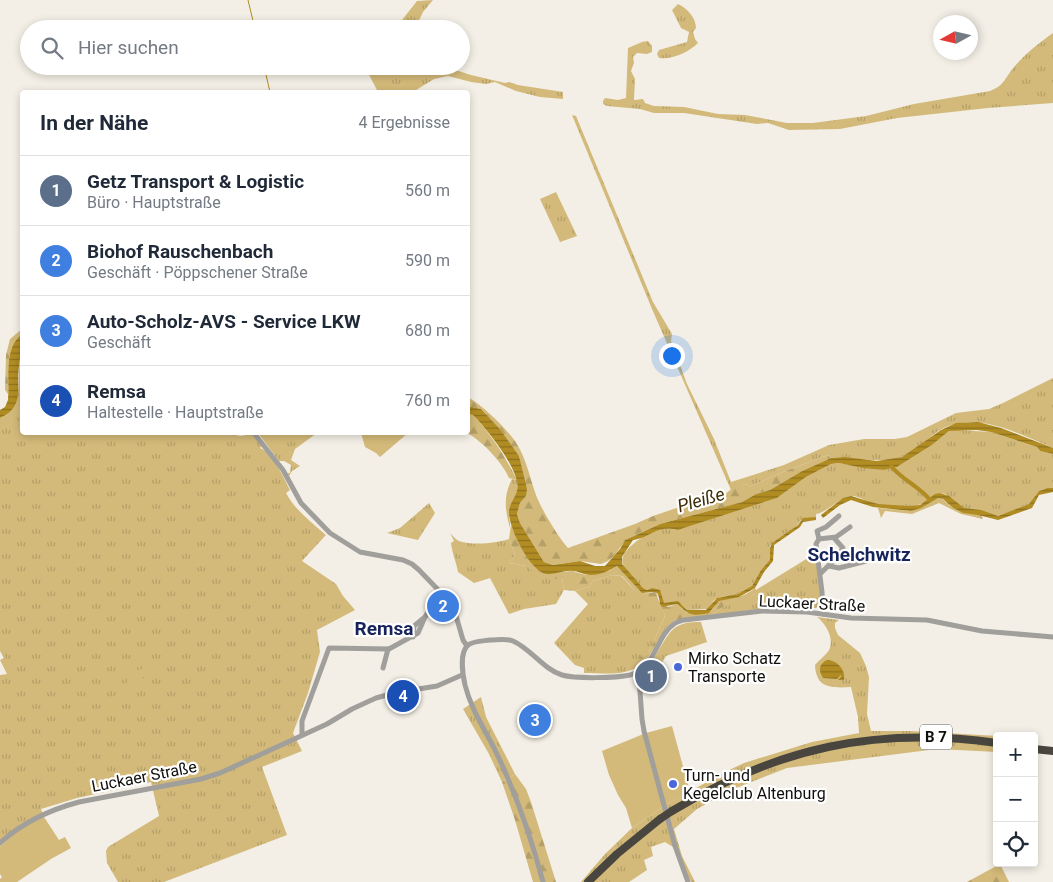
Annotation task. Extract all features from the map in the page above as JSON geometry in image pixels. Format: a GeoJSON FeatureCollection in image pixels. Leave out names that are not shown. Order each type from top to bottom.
{"type":"FeatureCollection","features":[{"type":"Feature","properties":{"kind":"highway","name":"B 7"},"geometry":{"type":"LineString","coordinates":[[588,882],[617,854],[672,812],[729,780],[777,761],[811,751],[874,739],[947,737],[993,743]]}},
{"type":"Feature","properties":{"kind":"highway"},"geometry":{"type":"LineString","coordinates":[[1038,749],[1053,751]]}},
{"type":"Feature","properties":{"kind":"street"},"geometry":{"type":"LineString","coordinates":[[256,435],[283,470],[301,503],[330,533],[360,552],[403,560],[412,564],[441,592],[454,609],[463,640],[468,646]]}},
{"type":"Feature","properties":{"kind":"street"},"geometry":{"type":"LineString","coordinates":[[823,614],[816,544],[819,539],[817,531],[826,527],[839,516]]}},
{"type":"Feature","properties":{"kind":"street"},"geometry":{"type":"LineString","coordinates":[[819,539],[834,538],[850,527]]}},
{"type":"Feature","properties":{"kind":"street"},"geometry":{"type":"LineString","coordinates":[[820,574],[843,548],[834,538]]}},
{"type":"Feature","properties":{"kind":"street"},"geometry":{"type":"LineString","coordinates":[[829,566],[839,568],[882,557]]}},
{"type":"Feature","properties":{"kind":"street"},"geometry":{"type":"LineString","coordinates":[[299,736],[302,721],[329,648],[388,649],[413,636],[414,626],[425,616],[441,592]]}},
{"type":"Feature","properties":{"kind":"street","name":"Luckaer Straße"},"geometry":{"type":"LineString","coordinates":[[637,672],[653,657],[668,630],[674,624],[684,620],[762,611],[807,612],[851,618],[927,620],[967,628],[1053,637]]}},
{"type":"Feature","properties":{"kind":"street"},"geometry":{"type":"LineString","coordinates":[[543,882],[531,839],[511,787],[469,701],[462,675],[462,663],[465,650],[474,643],[507,639],[521,646],[554,672],[570,677],[626,675],[637,672],[644,731],[686,881]]}},
{"type":"Feature","properties":{"kind":"street"},"geometry":{"type":"LineString","coordinates":[[383,668],[388,649]]}},
{"type":"Feature","properties":{"kind":"street","name":"Luckaer Straße"},"geometry":{"type":"LineString","coordinates":[[0,843],[26,823],[62,807],[79,802],[201,779],[220,773],[326,724],[376,698],[437,686],[462,675]]}},
{"type":"Feature","properties":{"kind":"green space"},"geometry":{"type":"Polygon","coordinates":[[[433,0],[419,20],[402,20],[417,1],[433,0]]]}},
{"type":"Feature","properties":{"kind":"green space"},"geometry":{"type":"Polygon","coordinates":[[[678,4],[685,8],[693,17],[696,28],[693,32],[698,43],[680,55],[659,58],[657,54],[659,50],[687,42],[689,32],[681,28],[672,10],[678,4]]]}},
{"type":"Feature","properties":{"kind":"green space"},"geometry":{"type":"Polygon","coordinates":[[[1053,33],[1053,103],[897,118],[840,129],[789,130],[768,123],[757,124],[684,113],[654,113],[640,109],[603,104],[605,98],[618,100],[626,98],[628,48],[648,41],[652,46],[652,52],[647,54],[637,53],[633,57],[634,63],[631,71],[635,79],[634,100],[643,99],[645,103],[654,106],[684,107],[718,114],[745,115],[787,123],[813,123],[866,116],[914,104],[990,91],[1002,84],[1023,58],[1053,33]]]}},
{"type":"Feature","properties":{"kind":"green space"},"geometry":{"type":"Polygon","coordinates":[[[369,75],[470,75],[505,83],[509,82],[563,92],[563,99],[540,97],[516,91],[495,82],[486,84],[448,76],[434,79],[416,90],[377,90],[369,75]]]}},
{"type":"Feature","properties":{"kind":"green space"},"geometry":{"type":"Polygon","coordinates":[[[572,115],[576,116],[653,302],[672,334],[671,341],[687,384],[714,439],[731,482],[784,465],[829,445],[864,439],[907,437],[956,413],[989,409],[1053,378],[1053,448],[997,426],[968,422],[954,424],[940,430],[910,453],[899,458],[873,460],[831,458],[828,455],[749,487],[747,484],[731,490],[652,309],[572,115]]]}},
{"type":"Feature","properties":{"kind":"green space"},"geometry":{"type":"Polygon","coordinates":[[[556,192],[577,236],[560,242],[540,199],[556,192]]]}},
{"type":"Feature","properties":{"kind":"green space"},"geometry":{"type":"Polygon","coordinates":[[[20,331],[20,336],[16,339],[10,353],[8,394],[5,390],[6,355],[10,339],[20,331]]]}},
{"type":"Feature","properties":{"kind":"green space"},"geometry":{"type":"Polygon","coordinates":[[[20,356],[20,435],[254,435],[262,446],[260,448],[269,455],[281,472],[290,490],[286,493],[294,505],[326,535],[302,561],[336,584],[355,610],[317,630],[320,652],[308,693],[293,733],[302,751],[262,767],[287,835],[164,882],[118,882],[107,863],[106,851],[108,847],[159,816],[151,782],[77,798],[41,809],[44,817],[6,840],[0,847],[0,675],[7,674],[0,660],[4,658],[0,651],[0,418],[14,405],[18,387],[20,356]]]}},
{"type":"Feature","properties":{"kind":"green space"},"geometry":{"type":"Polygon","coordinates":[[[470,398],[493,417],[519,447],[542,508],[555,531],[568,548],[653,516],[706,498],[724,495],[734,487],[748,484],[749,487],[828,455],[831,458],[802,471],[770,490],[756,494],[742,502],[660,524],[642,532],[625,540],[615,555],[601,564],[580,561],[553,565],[544,562],[520,523],[517,514],[520,503],[526,496],[519,456],[500,429],[481,409],[470,406],[470,398]]]}},
{"type":"Feature","properties":{"kind":"green space"},"geometry":{"type":"Polygon","coordinates":[[[470,414],[480,422],[492,438],[517,480],[509,478],[491,452],[470,435],[470,414]]]}},
{"type":"Feature","properties":{"kind":"green space"},"geometry":{"type":"Polygon","coordinates":[[[949,431],[991,432],[1037,447],[1040,451],[1053,454],[1053,488],[1040,491],[1029,504],[997,516],[963,508],[941,493],[927,498],[928,500],[923,503],[903,507],[876,504],[853,496],[848,497],[816,514],[816,517],[801,520],[795,527],[770,546],[770,561],[761,570],[752,586],[744,592],[714,600],[708,609],[687,610],[675,602],[664,603],[652,588],[647,590],[643,588],[624,568],[622,560],[629,548],[641,538],[654,531],[664,528],[678,530],[777,498],[806,477],[831,464],[839,463],[884,470],[897,467],[932,445],[949,431]]]}},
{"type":"Feature","properties":{"kind":"green space"},"geometry":{"type":"Polygon","coordinates":[[[260,435],[314,435],[295,449],[291,460],[300,466],[292,471],[289,476],[287,473],[290,473],[291,465],[284,461],[279,461],[260,435]]]}},
{"type":"Feature","properties":{"kind":"green space"},"geometry":{"type":"Polygon","coordinates":[[[362,435],[406,435],[380,457],[365,447],[362,435]]]}},
{"type":"Feature","properties":{"kind":"green space"},"geometry":{"type":"Polygon","coordinates":[[[512,479],[517,480],[518,486],[509,516],[510,528],[506,503],[507,491],[512,479]]]}},
{"type":"Feature","properties":{"kind":"green space"},"geometry":{"type":"Polygon","coordinates":[[[936,498],[943,500],[960,511],[981,515],[983,519],[961,514],[939,503],[912,514],[885,511],[881,518],[878,508],[911,511],[936,498]]]}},
{"type":"Feature","properties":{"kind":"green space"},"geometry":{"type":"Polygon","coordinates":[[[429,503],[435,513],[418,540],[387,533],[400,528],[429,503]]]}},
{"type":"Feature","properties":{"kind":"green space"},"geometry":{"type":"Polygon","coordinates":[[[511,525],[522,548],[537,569],[546,574],[572,571],[586,575],[609,571],[617,566],[642,592],[656,592],[659,602],[668,607],[677,604],[688,613],[708,613],[720,601],[743,596],[755,588],[756,590],[759,588],[744,604],[724,606],[711,616],[675,620],[666,628],[646,661],[642,664],[635,664],[641,655],[649,652],[665,616],[662,609],[656,603],[639,595],[622,576],[612,575],[593,581],[589,587],[575,591],[564,590],[562,578],[552,579],[543,577],[534,573],[527,566],[509,563],[515,555],[509,539],[511,525]]]}},
{"type":"Feature","properties":{"kind":"green space"},"geometry":{"type":"Polygon","coordinates":[[[450,533],[465,543],[492,543],[509,539],[515,555],[509,563],[527,566],[562,578],[564,590],[556,604],[524,609],[509,614],[490,578],[474,583],[458,572],[451,543],[454,541],[450,533]]]}},
{"type":"Feature","properties":{"kind":"green space"},"geometry":{"type":"Polygon","coordinates":[[[815,553],[820,591],[819,604],[816,608],[751,610],[711,616],[724,606],[754,595],[759,588],[808,558],[809,560],[815,553]]]}},
{"type":"Feature","properties":{"kind":"green space"},"geometry":{"type":"Polygon","coordinates":[[[612,575],[621,576],[642,596],[658,605],[664,611],[665,616],[649,652],[636,664],[642,664],[622,673],[584,673],[584,668],[575,665],[554,643],[588,604],[575,591],[589,587],[593,581],[612,575]]]}},
{"type":"Feature","properties":{"kind":"green space"},"geometry":{"type":"Polygon","coordinates":[[[817,617],[839,620],[835,623],[838,635],[860,653],[866,666],[869,677],[867,714],[871,731],[911,731],[993,736],[993,752],[937,749],[787,768],[736,788],[697,809],[674,829],[682,856],[695,882],[691,882],[673,847],[665,842],[651,847],[653,856],[644,860],[647,870],[629,882],[581,882],[605,854],[632,828],[667,804],[727,771],[744,763],[812,742],[859,733],[858,717],[851,687],[832,687],[826,685],[818,679],[816,673],[815,665],[826,654],[831,645],[830,636],[823,623],[817,617]]]}},
{"type":"Feature","properties":{"kind":"green space"},"geometry":{"type":"Polygon","coordinates":[[[701,622],[707,642],[666,656],[654,676],[645,677],[644,671],[673,629],[684,624],[701,622]]]}},
{"type":"Feature","properties":{"kind":"green space"},"geometry":{"type":"Polygon","coordinates":[[[145,667],[152,669],[151,675],[139,680],[137,686],[127,685],[123,690],[119,691],[117,687],[119,684],[127,683],[137,670],[145,667]]]}},
{"type":"Feature","properties":{"kind":"green space"},"geometry":{"type":"Polygon","coordinates":[[[481,697],[486,717],[515,774],[502,782],[489,754],[463,709],[481,697]]]}},
{"type":"Feature","properties":{"kind":"green space"},"geometry":{"type":"Polygon","coordinates":[[[672,726],[690,792],[667,804],[632,828],[626,808],[609,775],[602,751],[646,733],[672,726]]]}},
{"type":"Feature","properties":{"kind":"green space"},"geometry":{"type":"Polygon","coordinates":[[[515,774],[526,789],[531,802],[556,882],[533,882],[502,782],[515,774]]]}},
{"type":"Feature","properties":{"kind":"green space"},"geometry":{"type":"Polygon","coordinates":[[[44,817],[59,840],[65,837],[71,848],[17,882],[0,882],[2,877],[0,874],[0,847],[20,830],[44,817]]]}},
{"type":"Feature","properties":{"kind":"green space"},"geometry":{"type":"Polygon","coordinates":[[[994,867],[1002,867],[1009,882],[967,882],[994,867]]]}},
{"type":"Feature","properties":{"kind":"shaded area"},"geometry":{"type":"Polygon","coordinates":[[[20,336],[18,396],[13,408],[8,414],[0,418],[0,410],[5,407],[8,400],[10,355],[16,340],[20,336]]]}},
{"type":"Feature","properties":{"kind":"shaded area"},"geometry":{"type":"Polygon","coordinates":[[[470,406],[481,409],[500,429],[519,456],[527,489],[526,496],[520,503],[517,514],[520,523],[544,562],[553,565],[580,561],[595,566],[605,566],[620,549],[625,540],[660,524],[742,502],[756,494],[770,490],[802,471],[831,458],[845,457],[877,461],[902,457],[941,430],[956,423],[978,422],[1001,428],[1053,448],[1053,454],[1040,451],[1037,447],[991,432],[977,430],[949,431],[932,445],[897,467],[884,470],[839,463],[831,464],[806,477],[777,498],[678,530],[658,530],[640,539],[633,540],[622,557],[622,564],[643,588],[647,590],[652,588],[660,590],[664,603],[678,601],[687,610],[706,610],[717,598],[738,594],[752,586],[761,570],[770,560],[772,543],[798,525],[803,518],[816,517],[816,520],[803,522],[800,527],[774,545],[773,561],[755,588],[739,597],[719,601],[709,613],[695,615],[688,613],[677,604],[662,607],[658,593],[642,593],[617,566],[593,575],[576,571],[546,574],[534,566],[522,549],[510,521],[509,510],[517,491],[515,474],[492,437],[473,415],[470,414],[470,406]]]}},
{"type":"Feature","properties":{"kind":"shaded area"},"geometry":{"type":"Polygon","coordinates":[[[1053,488],[1053,492],[1039,495],[1032,508],[998,520],[963,513],[953,508],[943,499],[938,498],[921,508],[911,511],[873,507],[851,500],[840,505],[823,518],[821,515],[843,498],[851,496],[878,504],[908,506],[920,505],[935,494],[940,493],[949,496],[964,508],[981,510],[998,516],[1029,504],[1039,491],[1053,488]]]}},
{"type":"Feature","properties":{"kind":"shaded area"},"geometry":{"type":"Polygon","coordinates":[[[831,660],[840,666],[844,673],[844,680],[838,680],[841,675],[837,679],[823,678],[820,668],[822,663],[831,660]]]}},
{"type":"Feature","properties":{"kind":"waterway"},"geometry":{"type":"LineString","coordinates":[[248,0],[253,20]]}},
{"type":"Feature","properties":{"kind":"waterway"},"geometry":{"type":"LineString","coordinates":[[266,75],[270,90]]}},
{"type":"Feature","properties":{"kind":"waterway"},"geometry":{"type":"LineString","coordinates":[[891,466],[930,500]]}},
{"type":"Feature","properties":{"kind":"place","name":"Biohof Rauschenbach"},"geometry":{"type":"Point","coordinates":[443,606]}},
{"type":"Feature","properties":{"kind":"place","name":"Mirko Schatz Transporte"},"geometry":{"type":"Point","coordinates":[678,667]}},
{"type":"Feature","properties":{"kind":"place","name":"Getz Transport & Logistic"},"geometry":{"type":"Point","coordinates":[651,676]}},
{"type":"Feature","properties":{"kind":"place","name":"Remsa"},"geometry":{"type":"Point","coordinates":[403,696]}},
{"type":"Feature","properties":{"kind":"place","name":"Auto-Scholz-AVS - Service LKW"},"geometry":{"type":"Point","coordinates":[535,720]}},
{"type":"Feature","properties":{"kind":"place","name":"Turn- und Kegelclub Altenburg"},"geometry":{"type":"Point","coordinates":[673,784]}},
{"type":"Feature","properties":{"kind":"district","name":"Schelchwitz"},"geometry":{"type":"Point","coordinates":[859,554]}},
{"type":"Feature","properties":{"kind":"district","name":"Remsa"},"geometry":{"type":"Point","coordinates":[384,628]}},
{"type":"Feature","properties":{"kind":"water label","name":"Pleiße"},"geometry":{"type":"Point","coordinates":[701,500]}}]}
